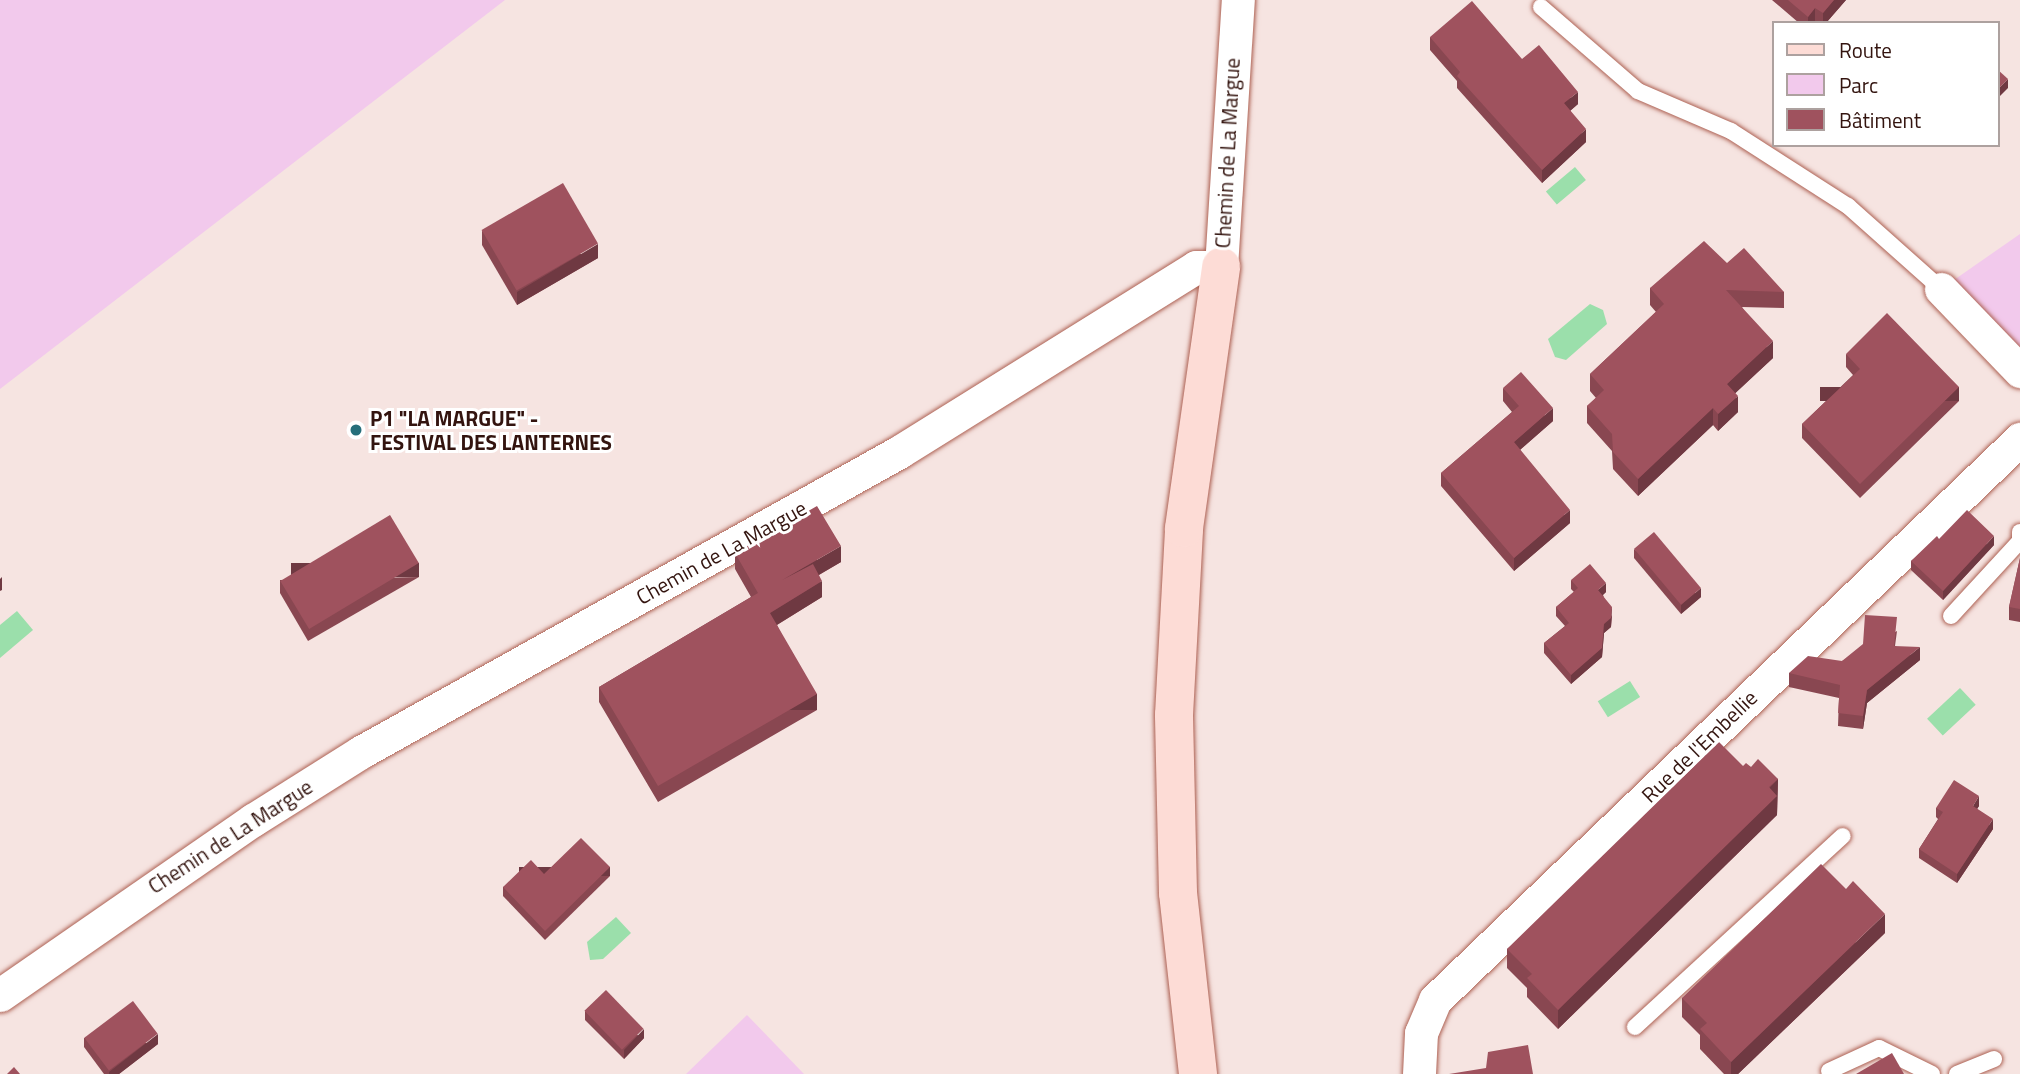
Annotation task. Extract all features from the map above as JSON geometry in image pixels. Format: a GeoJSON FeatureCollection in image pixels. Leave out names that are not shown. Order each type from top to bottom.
{"type":"FeatureCollection","features":[{"type":"Feature","properties":{"kind":"main road"},"geometry":{"type":"LineString","coordinates":[[1198,1074],[1178,893],[1174,715],[1184,528],[1220,267]]}},
{"type":"Feature","properties":{"kind":"street","name":"Chemin de La Margue"},"geometry":{"type":"LineString","coordinates":[[0,995],[253,820],[361,752],[899,452],[1196,267],[1220,267],[1238,0]]}},
{"type":"Feature","properties":{"kind":"street"},"geometry":{"type":"LineString","coordinates":[[1941,289],[2020,371]]}},
{"type":"Feature","properties":{"kind":"street","name":"Rue de l'Embellie"},"geometry":{"type":"LineString","coordinates":[[1419,1074],[1421,1033],[1435,1000],[2020,439]]}},
{"type":"Feature","properties":{"kind":"lane"},"geometry":{"type":"LineString","coordinates":[[1541,7],[1639,91],[1731,131],[1848,206],[1941,289]]}},
{"type":"Feature","properties":{"kind":"lane"},"geometry":{"type":"LineString","coordinates":[[1951,616],[2020,541],[2020,532]]}},
{"type":"Feature","properties":{"kind":"lane"},"geometry":{"type":"LineString","coordinates":[[1636,1027],[1843,836]]}},
{"type":"Feature","properties":{"kind":"lane"},"geometry":{"type":"LineString","coordinates":[[1829,1071],[1879,1048],[1932,1074]]}},
{"type":"Feature","properties":{"kind":"lane"},"geometry":{"type":"LineString","coordinates":[[1957,1074],[1994,1059]]}},
{"type":"Feature","properties":{"kind":"green space"},"geometry":{"type":"Polygon","coordinates":[[[0,0],[505,0],[0,389],[0,0]]]}},
{"type":"Feature","properties":{"kind":"green space"},"geometry":{"type":"Polygon","coordinates":[[[2020,234],[2020,371],[1941,289],[2020,234]]]}},
{"type":"Feature","properties":{"kind":"green space"},"geometry":{"type":"Polygon","coordinates":[[[747,1015],[804,1074],[686,1074],[747,1015]]]}},
{"type":"Feature","properties":{"kind":"shaded area"},"geometry":{"type":"Polygon","coordinates":[[[1575,167],[1586,180],[1557,204],[1546,191],[1575,167]]]}},
{"type":"Feature","properties":{"kind":"shaded area"},"geometry":{"type":"Polygon","coordinates":[[[1590,304],[1603,310],[1607,324],[1566,360],[1555,357],[1548,339],[1590,304]]]}},
{"type":"Feature","properties":{"kind":"shaded area"},"geometry":{"type":"Polygon","coordinates":[[[17,611],[33,630],[0,658],[0,625],[17,611]]]}},
{"type":"Feature","properties":{"kind":"shaded area"},"geometry":{"type":"Polygon","coordinates":[[[1630,681],[1640,697],[1608,717],[1598,701],[1630,681]]]}},
{"type":"Feature","properties":{"kind":"shaded area"},"geometry":{"type":"Polygon","coordinates":[[[1960,688],[1976,705],[1943,736],[1927,719],[1960,688]]]}},
{"type":"Feature","properties":{"kind":"shaded area"},"geometry":{"type":"Polygon","coordinates":[[[616,917],[631,933],[603,959],[590,960],[587,942],[616,917]]]}},
{"type":"Feature","properties":{"kind":"building"},"geometry":{"type":"Polygon","coordinates":[[[1788,0],[1834,0],[1823,13],[1815,8],[1808,17],[1788,0]]]}},
{"type":"Feature","properties":{"kind":"building"},"geometry":{"type":"Polygon","coordinates":[[[1472,1],[1522,59],[1539,45],[1578,92],[1564,103],[1586,129],[1542,170],[1457,76],[1460,72],[1430,37],[1472,1]]]}},
{"type":"Feature","properties":{"kind":"building"},"geometry":{"type":"Polygon","coordinates":[[[1999,71],[2008,79],[1999,88],[1999,71]]]}},
{"type":"Feature","properties":{"kind":"building"},"geometry":{"type":"Polygon","coordinates":[[[563,183],[598,244],[517,291],[482,230],[563,183]]]}},
{"type":"Feature","properties":{"kind":"building"},"geometry":{"type":"Polygon","coordinates":[[[1704,241],[1727,263],[1744,248],[1784,292],[1726,290],[1773,341],[1727,384],[1738,396],[1718,414],[1713,408],[1638,479],[1613,452],[1612,434],[1587,406],[1604,390],[1590,374],[1664,304],[1650,288],[1704,241]]]}},
{"type":"Feature","properties":{"kind":"building"},"geometry":{"type":"Polygon","coordinates":[[[1887,313],[1959,387],[1860,484],[1802,424],[1860,369],[1846,354],[1887,313]]]}},
{"type":"Feature","properties":{"kind":"building"},"geometry":{"type":"Polygon","coordinates":[[[1521,372],[1553,408],[1514,442],[1570,510],[1514,558],[1441,473],[1519,406],[1503,388],[1521,372]]]}},
{"type":"Feature","properties":{"kind":"building"},"geometry":{"type":"Polygon","coordinates":[[[817,506],[841,546],[782,580],[813,564],[822,581],[770,613],[817,694],[658,786],[599,687],[758,593],[735,553],[817,506]]]}},
{"type":"Feature","properties":{"kind":"building"},"geometry":{"type":"Polygon","coordinates":[[[1967,510],[1994,536],[1943,591],[1911,561],[1937,536],[1939,539],[1967,510]]]}},
{"type":"Feature","properties":{"kind":"building"},"geometry":{"type":"Polygon","coordinates":[[[390,515],[419,563],[309,629],[280,581],[390,515]]]}},
{"type":"Feature","properties":{"kind":"building"},"geometry":{"type":"Polygon","coordinates":[[[1654,532],[1701,588],[1681,605],[1634,549],[1654,532]]]}},
{"type":"Feature","properties":{"kind":"building"},"geometry":{"type":"Polygon","coordinates":[[[2020,558],[2020,609],[2009,607],[2020,558]]]}},
{"type":"Feature","properties":{"kind":"building"},"geometry":{"type":"Polygon","coordinates":[[[1590,564],[1606,583],[1598,590],[1612,607],[1611,618],[1604,624],[1602,648],[1571,675],[1544,643],[1569,623],[1556,607],[1578,588],[1571,580],[1590,564]]]}},
{"type":"Feature","properties":{"kind":"building"},"geometry":{"type":"Polygon","coordinates":[[[1865,615],[1897,617],[1894,646],[1920,647],[1867,690],[1863,716],[1838,713],[1840,685],[1789,673],[1808,656],[1842,661],[1863,644],[1865,615]]]}},
{"type":"Feature","properties":{"kind":"building"},"geometry":{"type":"Polygon","coordinates":[[[1719,742],[1743,766],[1746,763],[1751,767],[1758,759],[1778,779],[1769,787],[1777,796],[1558,1010],[1527,978],[1532,974],[1507,949],[1719,742]]]}},
{"type":"Feature","properties":{"kind":"building"},"geometry":{"type":"Polygon","coordinates":[[[1954,780],[1979,796],[1973,806],[1993,819],[1957,874],[1919,849],[1943,812],[1936,808],[1954,780]]]}},
{"type":"Feature","properties":{"kind":"building"},"geometry":{"type":"Polygon","coordinates":[[[581,838],[610,867],[545,931],[503,887],[531,860],[544,874],[581,838]]]}},
{"type":"Feature","properties":{"kind":"building"},"geometry":{"type":"Polygon","coordinates":[[[1821,864],[1846,889],[1853,881],[1885,914],[1731,1062],[1700,1029],[1707,1023],[1682,998],[1821,864]]]}},
{"type":"Feature","properties":{"kind":"building"},"geometry":{"type":"Polygon","coordinates":[[[606,990],[644,1029],[622,1050],[584,1011],[606,990]]]}},
{"type":"Feature","properties":{"kind":"building"},"geometry":{"type":"Polygon","coordinates":[[[133,1001],[158,1034],[109,1070],[84,1038],[133,1001]]]}},
{"type":"Feature","properties":{"kind":"building"},"geometry":{"type":"Polygon","coordinates":[[[1528,1045],[1533,1074],[1449,1074],[1486,1068],[1488,1052],[1528,1045]]]}},
{"type":"Feature","properties":{"kind":"building"},"geometry":{"type":"Polygon","coordinates":[[[1892,1053],[1904,1074],[1856,1074],[1892,1053]]]}},
{"type":"Feature","properties":{"kind":"building"},"geometry":{"type":"Polygon","coordinates":[[[14,1067],[20,1074],[7,1074],[14,1067]]]}},
{"type":"Feature","properties":{"kind":"place","name":"P1 \"LA MARGUE\" - FESTIVAL DES LANTERNES"},"geometry":{"type":"Point","coordinates":[356,430]}}]}
